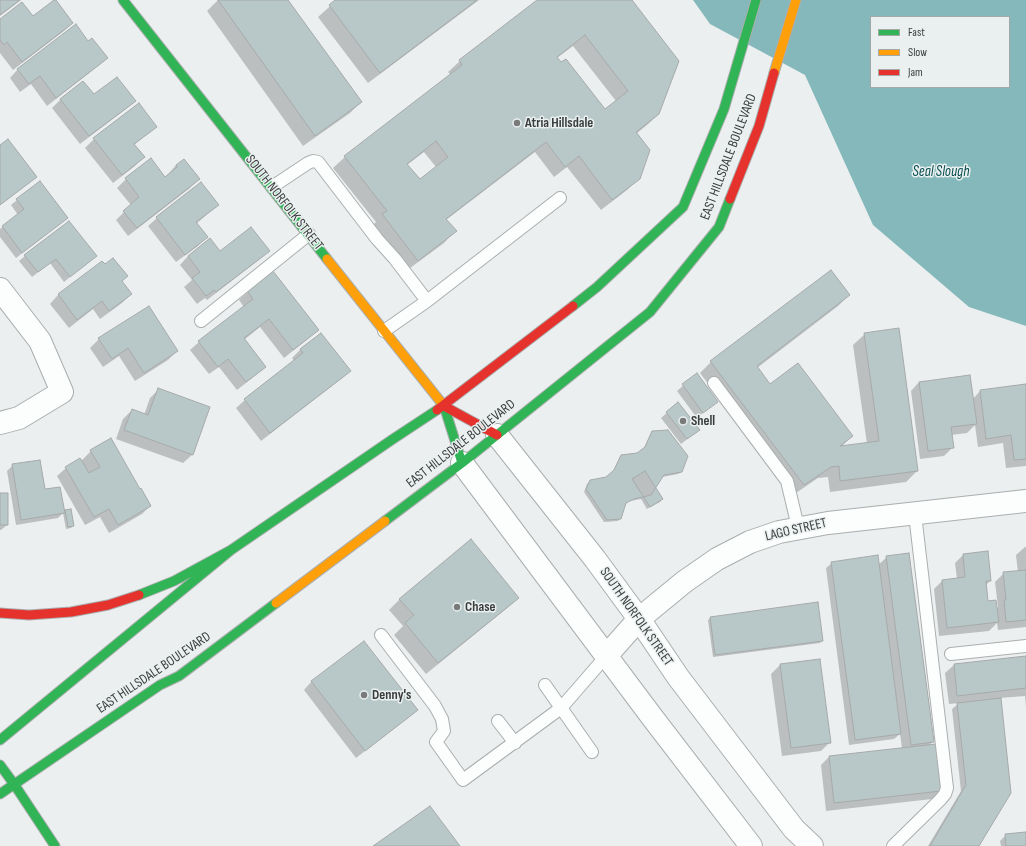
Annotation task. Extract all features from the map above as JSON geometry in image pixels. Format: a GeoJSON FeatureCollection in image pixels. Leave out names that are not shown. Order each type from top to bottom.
{"type":"FeatureCollection","features":[{"type":"Feature","properties":{"kind":"main road","name":"SOUTH NORFOLK STREET"},"geometry":{"type":"LineString","coordinates":[[124,0],[444,406],[462,463]]}},
{"type":"Feature","properties":{"kind":"main road","name":"EAST HILLSDALE BOULEVARD"},"geometry":{"type":"LineString","coordinates":[[0,740],[231,550],[393,439],[444,406],[597,287],[683,207],[724,109],[756,0]]}},
{"type":"Feature","properties":{"kind":"main road","name":"EAST HILLSDALE BOULEVARD"},"geometry":{"type":"LineString","coordinates":[[0,794],[160,686],[179,676],[462,463],[650,312],[719,226],[759,126],[796,0]]}},
{"type":"Feature","properties":{"kind":"main road","name":"SOUTH NORFOLK STREET"},"geometry":{"type":"LineString","coordinates":[[444,406],[497,435]]}},
{"type":"Feature","properties":{"kind":"main road"},"geometry":{"type":"LineString","coordinates":[[0,613],[29,614],[71,612],[108,606],[174,581],[231,550]]}},
{"type":"Feature","properties":{"kind":"main road"},"geometry":{"type":"LineString","coordinates":[[0,765],[55,846]]}},
{"type":"Feature","properties":{"kind":"street"},"geometry":{"type":"LineString","coordinates":[[0,289],[40,341],[62,392],[20,418],[0,423]]}},
{"type":"Feature","properties":{"kind":"street","name":"SOUTH NORFOLK STREET"},"geometry":{"type":"LineString","coordinates":[[497,435],[595,558],[639,618],[683,684],[794,829],[812,846]]}},
{"type":"Feature","properties":{"kind":"street","name":"SOUTH NORFOLK STREET"},"geometry":{"type":"LineString","coordinates":[[462,463],[751,846]]}},
{"type":"Feature","properties":{"kind":"street","name":"LAGO STREET"},"geometry":{"type":"LineString","coordinates":[[607,655],[639,618],[684,582],[717,559],[750,542],[798,527],[1026,501]]}},
{"type":"Feature","properties":{"kind":"lane"},"geometry":{"type":"LineString","coordinates":[[272,188],[308,163],[313,161],[318,162],[377,239],[395,258],[427,301]]}},
{"type":"Feature","properties":{"kind":"lane"},"geometry":{"type":"LineString","coordinates":[[384,331],[427,301],[560,198]]}},
{"type":"Feature","properties":{"kind":"lane"},"geometry":{"type":"LineString","coordinates":[[201,321],[309,234]]}},
{"type":"Feature","properties":{"kind":"lane"},"geometry":{"type":"LineString","coordinates":[[714,383],[787,481],[798,527]]}},
{"type":"Feature","properties":{"kind":"lane"},"geometry":{"type":"LineString","coordinates":[[893,846],[940,800],[945,794],[947,788],[915,514]]}},
{"type":"Feature","properties":{"kind":"lane"},"geometry":{"type":"LineString","coordinates":[[381,635],[435,706],[442,719],[444,731],[436,742],[463,780],[560,708],[607,655]]}},
{"type":"Feature","properties":{"kind":"lane"},"geometry":{"type":"LineString","coordinates":[[951,654],[1026,646]]}},
{"type":"Feature","properties":{"kind":"lane"},"geometry":{"type":"LineString","coordinates":[[545,685],[592,752]]}},
{"type":"Feature","properties":{"kind":"lane"},"geometry":{"type":"LineString","coordinates":[[498,721],[514,743]]}},
{"type":"Feature","properties":{"kind":"water","name":"Seal Slough"},"geometry":{"type":"Polygon","coordinates":[[[693,0],[1026,0],[1026,326],[969,307],[873,225],[805,75],[710,24],[693,0]]]}},
{"type":"Feature","properties":{"kind":"building"},"geometry":{"type":"Polygon","coordinates":[[[0,0],[20,0],[0,15],[0,0]]]}},
{"type":"Feature","properties":{"kind":"building"},"geometry":{"type":"Polygon","coordinates":[[[56,0],[73,23],[22,62],[7,42],[4,45],[0,40],[0,19],[22,2],[33,16],[56,0]]]}},
{"type":"Feature","properties":{"kind":"building"},"geometry":{"type":"Polygon","coordinates":[[[218,0],[288,0],[362,102],[315,136],[218,0]]]}},
{"type":"Feature","properties":{"kind":"building"},"geometry":{"type":"Polygon","coordinates":[[[335,0],[477,0],[380,73],[329,5],[335,0]]]}},
{"type":"Feature","properties":{"kind":"building","name":"Atria Hillsdale"},"geometry":{"type":"Polygon","coordinates":[[[537,0],[632,0],[679,61],[659,114],[636,132],[650,150],[640,179],[612,200],[579,156],[565,167],[546,142],[446,219],[457,231],[418,261],[382,214],[387,211],[344,156],[462,65],[459,60],[537,0]],[[585,35],[557,57],[561,62],[566,59],[605,109],[628,91],[585,35]],[[436,141],[407,164],[420,179],[448,157],[436,141]]]}},
{"type":"Feature","properties":{"kind":"building"},"geometry":{"type":"Polygon","coordinates":[[[76,24],[88,41],[92,38],[108,58],[56,98],[40,76],[29,84],[17,69],[76,24]]]}},
{"type":"Feature","properties":{"kind":"building"},"geometry":{"type":"Polygon","coordinates":[[[117,77],[136,101],[89,136],[60,99],[83,81],[94,94],[117,77]]]}},
{"type":"Feature","properties":{"kind":"building"},"geometry":{"type":"Polygon","coordinates":[[[139,103],[157,127],[134,144],[145,157],[122,175],[93,138],[139,103]]]}},
{"type":"Feature","properties":{"kind":"building"},"geometry":{"type":"Polygon","coordinates":[[[8,139],[37,177],[0,205],[0,145],[8,139]]]}},
{"type":"Feature","properties":{"kind":"building"},"geometry":{"type":"Polygon","coordinates":[[[151,158],[165,177],[184,159],[200,179],[137,228],[123,211],[139,197],[125,178],[151,158]]]}},
{"type":"Feature","properties":{"kind":"building"},"geometry":{"type":"Polygon","coordinates":[[[40,181],[68,218],[22,253],[2,226],[24,209],[16,199],[40,181]]]}},
{"type":"Feature","properties":{"kind":"building"},"geometry":{"type":"Polygon","coordinates":[[[201,182],[219,205],[196,222],[208,237],[185,255],[156,217],[201,182]]]}},
{"type":"Feature","properties":{"kind":"building"},"geometry":{"type":"Polygon","coordinates":[[[69,221],[97,256],[70,277],[56,259],[38,272],[24,255],[69,221]]]}},
{"type":"Feature","properties":{"kind":"building"},"geometry":{"type":"Polygon","coordinates":[[[251,227],[270,251],[216,292],[214,290],[206,296],[192,278],[200,272],[188,256],[210,238],[220,251],[251,227]]]}},
{"type":"Feature","properties":{"kind":"building"},"geometry":{"type":"Polygon","coordinates":[[[113,258],[128,276],[122,281],[132,294],[109,311],[102,301],[77,320],[58,294],[102,261],[105,264],[113,258]]]}},
{"type":"Feature","properties":{"kind":"building"},"geometry":{"type":"Polygon","coordinates":[[[831,270],[850,295],[757,366],[770,384],[798,363],[853,436],[840,446],[879,441],[864,333],[899,328],[918,471],[840,481],[839,466],[831,467],[804,485],[710,361],[831,270]]]}},
{"type":"Feature","properties":{"kind":"building"},"geometry":{"type":"Polygon","coordinates":[[[273,271],[319,330],[293,350],[269,319],[244,338],[266,367],[246,382],[228,359],[218,367],[198,341],[253,299],[247,291],[273,271]]]}},
{"type":"Feature","properties":{"kind":"building"},"geometry":{"type":"Polygon","coordinates":[[[149,306],[178,351],[144,373],[128,348],[112,359],[98,338],[149,306]]]}},
{"type":"Feature","properties":{"kind":"building"},"geometry":{"type":"Polygon","coordinates":[[[321,333],[351,371],[270,433],[244,399],[303,353],[300,349],[321,333]]]}},
{"type":"Feature","properties":{"kind":"building"},"geometry":{"type":"Polygon","coordinates":[[[697,373],[718,402],[703,413],[682,384],[697,373]]]}},
{"type":"Feature","properties":{"kind":"building"},"geometry":{"type":"Polygon","coordinates":[[[970,375],[977,424],[951,427],[954,448],[928,451],[919,382],[970,375]]]}},
{"type":"Feature","properties":{"kind":"building"},"geometry":{"type":"Polygon","coordinates":[[[1026,384],[1026,459],[1014,460],[1011,435],[986,439],[980,390],[1026,384]]]}},
{"type":"Feature","properties":{"kind":"building"},"geometry":{"type":"Polygon","coordinates":[[[158,388],[210,407],[193,455],[124,430],[132,409],[148,415],[158,388]]]}},
{"type":"Feature","properties":{"kind":"building","name":"Shell"},"geometry":{"type":"Polygon","coordinates":[[[678,402],[700,430],[687,439],[666,412],[678,402]]]}},
{"type":"Feature","properties":{"kind":"building"},"geometry":{"type":"Polygon","coordinates":[[[668,430],[688,456],[682,472],[664,475],[651,495],[634,499],[626,503],[621,519],[607,520],[586,489],[590,480],[606,477],[614,470],[621,455],[637,453],[645,447],[652,431],[668,430]]]}},
{"type":"Feature","properties":{"kind":"building"},"geometry":{"type":"Polygon","coordinates":[[[111,438],[151,506],[118,525],[109,509],[94,517],[65,467],[80,458],[89,473],[100,467],[90,450],[111,438]]]}},
{"type":"Feature","properties":{"kind":"building"},"geometry":{"type":"Polygon","coordinates":[[[40,460],[45,489],[60,487],[65,513],[21,520],[12,464],[40,460]]]}},
{"type":"Feature","properties":{"kind":"building"},"geometry":{"type":"Polygon","coordinates":[[[645,471],[663,499],[650,507],[632,479],[645,471]]]}},
{"type":"Feature","properties":{"kind":"building"},"geometry":{"type":"Polygon","coordinates":[[[0,493],[8,493],[8,525],[0,525],[0,493]]]}},
{"type":"Feature","properties":{"kind":"building"},"geometry":{"type":"Polygon","coordinates":[[[71,509],[74,526],[68,527],[65,510],[71,509]]]}},
{"type":"Feature","properties":{"kind":"building","name":"Chase"},"geometry":{"type":"Polygon","coordinates":[[[471,539],[519,598],[438,663],[405,623],[414,615],[399,599],[471,539]]]}},
{"type":"Feature","properties":{"kind":"building"},"geometry":{"type":"Polygon","coordinates":[[[988,551],[991,581],[986,581],[988,601],[996,600],[999,622],[947,628],[942,580],[965,577],[963,554],[988,551]]]}},
{"type":"Feature","properties":{"kind":"building"},"geometry":{"type":"Polygon","coordinates":[[[909,553],[934,742],[911,745],[886,556],[909,553]]]}},
{"type":"Feature","properties":{"kind":"building"},"geometry":{"type":"Polygon","coordinates":[[[878,555],[901,734],[855,740],[831,562],[878,555]]]}},
{"type":"Feature","properties":{"kind":"building"},"geometry":{"type":"Polygon","coordinates":[[[1026,570],[1026,620],[1006,622],[1004,600],[1006,600],[1003,572],[1026,570]]]}},
{"type":"Feature","properties":{"kind":"building"},"geometry":{"type":"Polygon","coordinates":[[[818,602],[823,641],[715,655],[710,617],[818,602]]]}},
{"type":"Feature","properties":{"kind":"building","name":"Denny's"},"geometry":{"type":"Polygon","coordinates":[[[364,641],[418,710],[365,751],[311,681],[364,641]]]}},
{"type":"Feature","properties":{"kind":"building"},"geometry":{"type":"Polygon","coordinates":[[[1026,656],[1026,688],[957,696],[954,664],[1026,656]]]}},
{"type":"Feature","properties":{"kind":"building"},"geometry":{"type":"Polygon","coordinates":[[[820,659],[831,743],[791,748],[780,664],[820,659]]]}},
{"type":"Feature","properties":{"kind":"building"},"geometry":{"type":"Polygon","coordinates":[[[1001,698],[1011,793],[979,846],[930,846],[966,785],[957,703],[1001,698]]]}},
{"type":"Feature","properties":{"kind":"building"},"geometry":{"type":"Polygon","coordinates":[[[936,744],[941,791],[834,803],[829,756],[936,744]]]}},
{"type":"Feature","properties":{"kind":"building"},"geometry":{"type":"Polygon","coordinates":[[[430,806],[460,846],[373,846],[430,806]]]}},
{"type":"Feature","properties":{"kind":"building"},"geometry":{"type":"Polygon","coordinates":[[[1026,832],[1026,846],[1006,846],[1005,834],[1026,832]]]}},
{"type":"Feature","properties":{"kind":"traffic: fast"},"geometry":{"type":"LineString","coordinates":[[123,0],[327,259]]}},
{"type":"Feature","properties":{"kind":"traffic: fast"},"geometry":{"type":"LineString","coordinates":[[573,306],[597,287],[683,207],[724,109],[756,0]]}},
{"type":"Feature","properties":{"kind":"traffic: fast"},"geometry":{"type":"LineString","coordinates":[[385,521],[462,463],[650,312],[719,227],[730,199]]}},
{"type":"Feature","properties":{"kind":"traffic: fast"},"geometry":{"type":"LineString","coordinates":[[444,406],[462,463]]}},
{"type":"Feature","properties":{"kind":"traffic: fast"},"geometry":{"type":"LineString","coordinates":[[0,740],[231,550],[437,410]]}},
{"type":"Feature","properties":{"kind":"traffic: fast"},"geometry":{"type":"LineString","coordinates":[[139,595],[174,581],[231,550]]}},
{"type":"Feature","properties":{"kind":"traffic: fast"},"geometry":{"type":"LineString","coordinates":[[0,794],[160,685],[179,676],[276,603]]}},
{"type":"Feature","properties":{"kind":"traffic: fast"},"geometry":{"type":"LineString","coordinates":[[0,765],[14,784]]}},
{"type":"Feature","properties":{"kind":"traffic: fast"},"geometry":{"type":"LineString","coordinates":[[14,784],[55,846]]}},
{"type":"Feature","properties":{"kind":"traffic: slow"},"geometry":{"type":"LineString","coordinates":[[774,73],[796,0]]}},
{"type":"Feature","properties":{"kind":"traffic: slow"},"geometry":{"type":"LineString","coordinates":[[327,259],[444,406]]}},
{"type":"Feature","properties":{"kind":"traffic: slow"},"geometry":{"type":"LineString","coordinates":[[276,603],[385,521]]}},
{"type":"Feature","properties":{"kind":"traffic: jam"},"geometry":{"type":"LineString","coordinates":[[730,199],[759,126],[774,73]]}},
{"type":"Feature","properties":{"kind":"traffic: jam"},"geometry":{"type":"LineString","coordinates":[[437,410],[573,306]]}},
{"type":"Feature","properties":{"kind":"traffic: jam"},"geometry":{"type":"LineString","coordinates":[[444,406],[497,435]]}},
{"type":"Feature","properties":{"kind":"traffic: jam"},"geometry":{"type":"LineString","coordinates":[[0,613],[29,615],[71,612],[108,605],[139,595]]}},
{"type":"Feature","properties":{"kind":"place","name":"Atria Hillsdale"},"geometry":{"type":"Point","coordinates":[517,123]}},
{"type":"Feature","properties":{"kind":"place","name":"Shell"},"geometry":{"type":"Point","coordinates":[683,421]}},
{"type":"Feature","properties":{"kind":"place","name":"Chase"},"geometry":{"type":"Point","coordinates":[457,607]}},
{"type":"Feature","properties":{"kind":"place","name":"Denny's"},"geometry":{"type":"Point","coordinates":[364,695]}}]}
